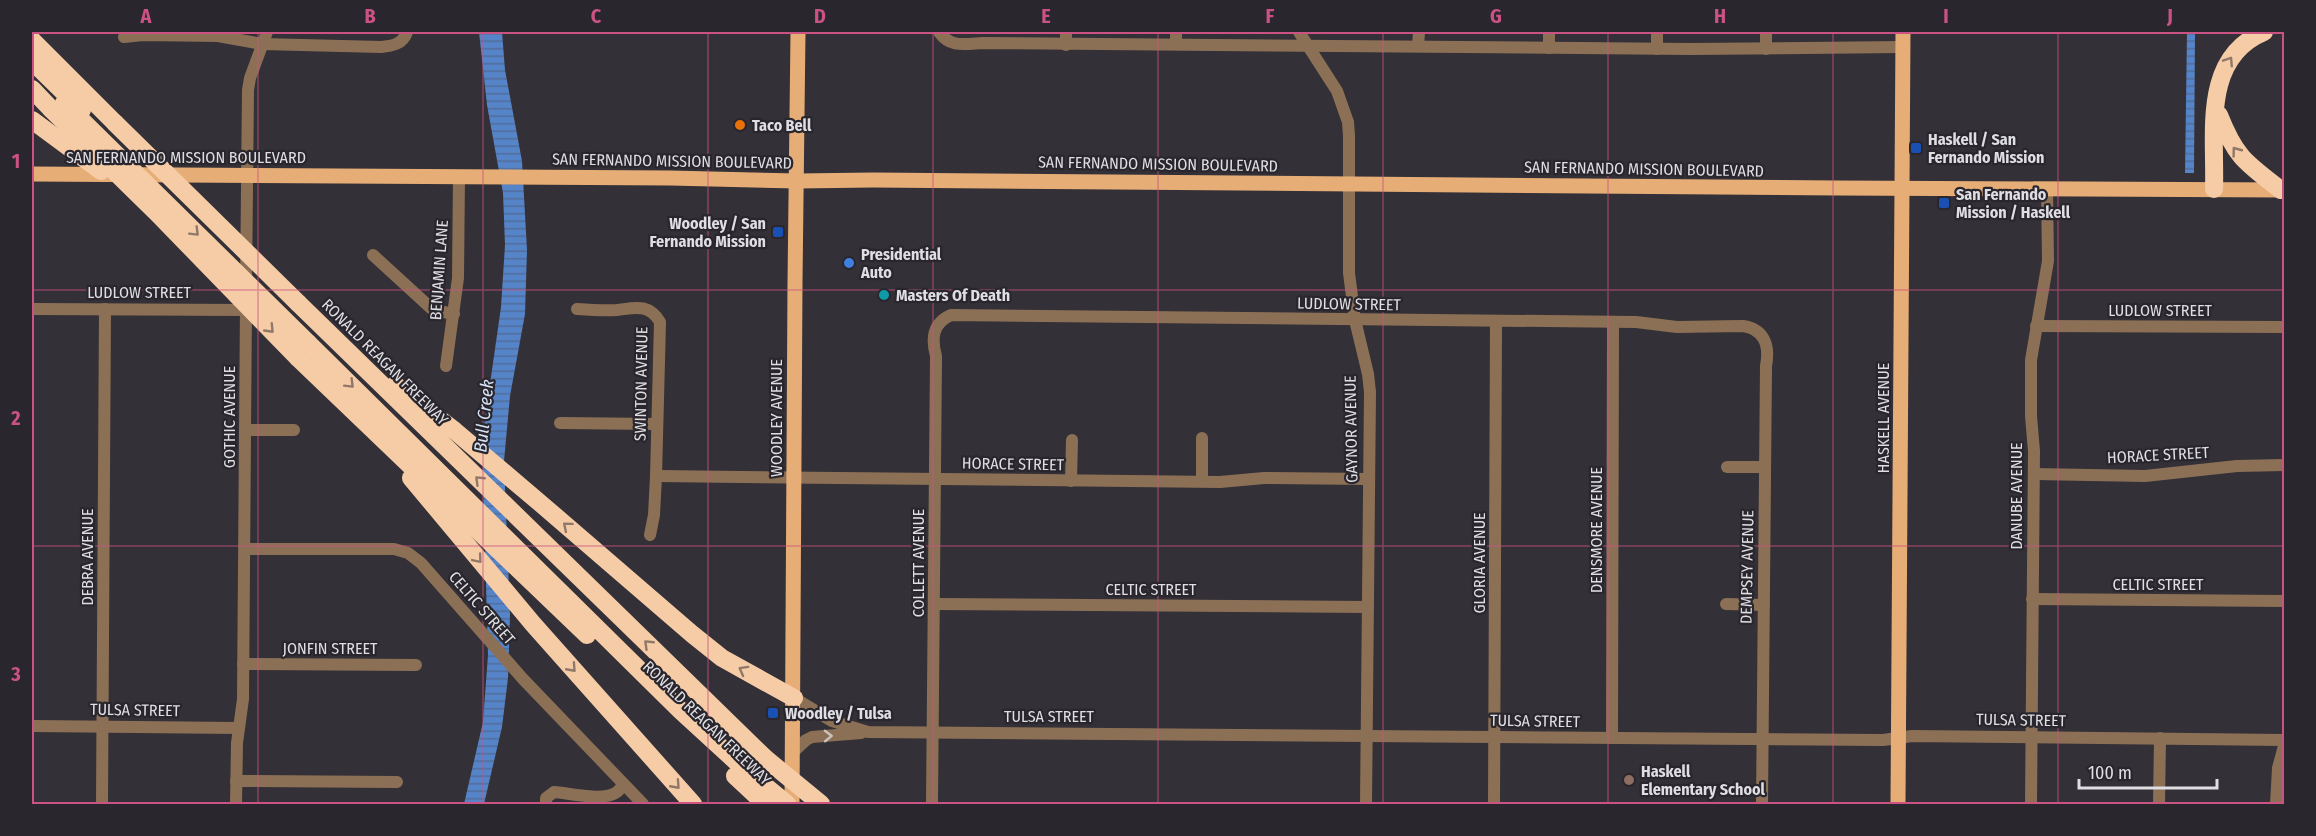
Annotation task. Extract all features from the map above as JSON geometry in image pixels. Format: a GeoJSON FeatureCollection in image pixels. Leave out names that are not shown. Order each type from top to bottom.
{"type":"FeatureCollection","features":[{"type":"Feature","properties":{"kind":"highway"},"geometry":{"type":"LineString","coordinates":[[41,32],[105,117]]}},
{"type":"Feature","properties":{"kind":"highway"},"geometry":{"type":"LineString","coordinates":[[2214,189],[2215,105],[2218,83],[2229,60],[2244,44],[2264,32]]}},
{"type":"Feature","properties":{"kind":"highway","name":"RONALD REAGAN FREEWAY"},"geometry":{"type":"LineString","coordinates":[[32,40],[105,117],[451,454],[765,758],[821,804]]}},
{"type":"Feature","properties":{"kind":"highway"},"geometry":{"type":"LineString","coordinates":[[32,61],[88,116],[105,117]]}},
{"type":"Feature","properties":{"kind":"highway"},"geometry":{"type":"LineString","coordinates":[[32,71],[57,106],[444,487]]}},
{"type":"Feature","properties":{"kind":"highway","name":"RONALD REAGAN FREEWAY"},"geometry":{"type":"LineString","coordinates":[[32,89],[57,106],[156,212],[303,350],[372,427],[444,487],[762,796],[786,804]]}},
{"type":"Feature","properties":{"kind":"highway"},"geometry":{"type":"LineString","coordinates":[[2215,105],[2226,135],[2239,155],[2283,190]]}},
{"type":"Feature","properties":{"kind":"highway"},"geometry":{"type":"LineString","coordinates":[[32,120],[156,212]]}},
{"type":"Feature","properties":{"kind":"highway"},"geometry":{"type":"LineString","coordinates":[[330,334],[455,431],[722,658],[794,698]]}},
{"type":"Feature","properties":{"kind":"highway"},"geometry":{"type":"LineString","coordinates":[[372,427],[440,515],[533,624],[693,804]]}},
{"type":"Feature","properties":{"kind":"main road","name":"WOODLEY AVENUE"},"geometry":{"type":"LineString","coordinates":[[792,804],[798,32]]}},
{"type":"Feature","properties":{"kind":"main road","name":"HASKELL AVENUE"},"geometry":{"type":"LineString","coordinates":[[1898,804],[1903,32]]}},
{"type":"Feature","properties":{"kind":"main road","name":"SAN FERNANDO MISSION BOULEVARD"},"geometry":{"type":"LineString","coordinates":[[32,174],[2283,190]]}},
{"type":"Feature","properties":{"kind":"street","name":"GOTHIC AVENUE"},"geometry":{"type":"LineString","coordinates":[[236,804],[239,728],[243,699],[248,90],[267,32]]}},
{"type":"Feature","properties":{"kind":"street","name":"GAYNOR AVENUE"},"geometry":{"type":"LineString","coordinates":[[1299,32],[1341,101],[1349,136],[1348,273],[1355,320],[1369,383],[1366,804]]}},
{"type":"Feature","properties":{"kind":"street"},"geometry":{"type":"LineString","coordinates":[[1418,46],[1419,32]]}},
{"type":"Feature","properties":{"kind":"street"},"geometry":{"type":"LineString","coordinates":[[1549,32],[1549,48]]}},
{"type":"Feature","properties":{"kind":"street"},"geometry":{"type":"LineString","coordinates":[[1657,32],[1657,49]]}},
{"type":"Feature","properties":{"kind":"street"},"geometry":{"type":"LineString","coordinates":[[1766,32],[1766,49]]}},
{"type":"Feature","properties":{"kind":"street"},"geometry":{"type":"LineString","coordinates":[[124,37],[143,34],[218,36],[262,44],[381,47],[389,46],[404,36]]}},
{"type":"Feature","properties":{"kind":"street"},"geometry":{"type":"LineString","coordinates":[[940,34],[956,45],[1066,38],[1176,38],[1307,45],[1549,48],[1903,47]]}},
{"type":"Feature","properties":{"kind":"street","name":"BENJAMIN LANE"},"geometry":{"type":"LineString","coordinates":[[446,366],[458,279],[459,176]]}},
{"type":"Feature","properties":{"kind":"street","name":"DANUBE AVENUE"},"geometry":{"type":"LineString","coordinates":[[2031,804],[2034,474],[2030,388],[2031,360],[2048,261],[2047,189]]}},
{"type":"Feature","properties":{"kind":"street"},"geometry":{"type":"LineString","coordinates":[[373,255],[433,310],[454,314]]}},
{"type":"Feature","properties":{"kind":"street","name":"SWINTON AVENUE"},"geometry":{"type":"LineString","coordinates":[[577,309],[618,310],[639,307],[648,309],[656,315],[661,332],[658,350],[654,515],[650,535]]}},
{"type":"Feature","properties":{"kind":"street","name":"LUDLOW STREET"},"geometry":{"type":"LineString","coordinates":[[32,309],[246,310]]}},
{"type":"Feature","properties":{"kind":"street","name":"DEBRA AVENUE"},"geometry":{"type":"LineString","coordinates":[[102,804],[105,309]]}},
{"type":"Feature","properties":{"kind":"street","name":"LUDLOW STREET"},"geometry":{"type":"LineString","coordinates":[[939,323],[951,315],[1636,322],[1677,327],[1743,326],[1751,327],[1759,332]]}},
{"type":"Feature","properties":{"kind":"street","name":"GLORIA AVENUE"},"geometry":{"type":"LineString","coordinates":[[1494,804],[1496,322]]}},
{"type":"Feature","properties":{"kind":"street","name":"COLLETT AVENUE"},"geometry":{"type":"LineString","coordinates":[[932,804],[936,356],[933,336],[939,323]]}},
{"type":"Feature","properties":{"kind":"street","name":"DENSMORE AVENUE"},"geometry":{"type":"LineString","coordinates":[[1611,738],[1613,323]]}},
{"type":"Feature","properties":{"kind":"street","name":"LUDLOW STREET"},"geometry":{"type":"LineString","coordinates":[[2036,326],[2284,327]]}},
{"type":"Feature","properties":{"kind":"street","name":"DEMPSEY AVENUE"},"geometry":{"type":"LineString","coordinates":[[1759,332],[1767,343],[1768,354],[1762,804]]}},
{"type":"Feature","properties":{"kind":"street"},"geometry":{"type":"LineString","coordinates":[[560,423],[656,424]]}},
{"type":"Feature","properties":{"kind":"street"},"geometry":{"type":"LineString","coordinates":[[246,430],[294,430]]}},
{"type":"Feature","properties":{"kind":"street"},"geometry":{"type":"LineString","coordinates":[[1202,438],[1202,482]]}},
{"type":"Feature","properties":{"kind":"street"},"geometry":{"type":"LineString","coordinates":[[1071,481],[1072,440]]}},
{"type":"Feature","properties":{"kind":"street","name":"HORACE STREET"},"geometry":{"type":"LineString","coordinates":[[2034,474],[2145,476],[2237,466],[2284,465]]}},
{"type":"Feature","properties":{"kind":"street"},"geometry":{"type":"LineString","coordinates":[[1727,467],[1765,467]]}},
{"type":"Feature","properties":{"kind":"street","name":"HORACE STREET"},"geometry":{"type":"LineString","coordinates":[[656,476],[1202,482],[1264,478],[1369,479]]}},
{"type":"Feature","properties":{"kind":"street","name":"CELTIC STREET"},"geometry":{"type":"LineString","coordinates":[[245,549],[384,548],[402,550],[421,563],[514,668],[643,804]]}},
{"type":"Feature","properties":{"kind":"street","name":"CELTIC STREET"},"geometry":{"type":"LineString","coordinates":[[2032,599],[2284,602]]}},
{"type":"Feature","properties":{"kind":"street","name":"CELTIC STREET"},"geometry":{"type":"LineString","coordinates":[[934,604],[1368,607]]}},
{"type":"Feature","properties":{"kind":"street"},"geometry":{"type":"LineString","coordinates":[[1726,604],[1764,605]]}},
{"type":"Feature","properties":{"kind":"street","name":"JONFIN STREET"},"geometry":{"type":"LineString","coordinates":[[243,664],[416,665]]}},
{"type":"Feature","properties":{"kind":"street","name":"TULSA STREET"},"geometry":{"type":"LineString","coordinates":[[794,698],[832,722],[868,732],[1883,740],[1898,737],[2031,736],[2284,740]]}},
{"type":"Feature","properties":{"kind":"street","name":"TULSA STREET"},"geometry":{"type":"LineString","coordinates":[[32,726],[239,728]]}},
{"type":"Feature","properties":{"kind":"street"},"geometry":{"type":"LineString","coordinates":[[793,752],[812,737],[844,736],[868,732]]}},
{"type":"Feature","properties":{"kind":"street"},"geometry":{"type":"LineString","coordinates":[[2159,804],[2160,738]]}},
{"type":"Feature","properties":{"kind":"street"},"geometry":{"type":"LineString","coordinates":[[2276,804],[2278,768],[2284,746]]}},
{"type":"Feature","properties":{"kind":"street"},"geometry":{"type":"LineString","coordinates":[[236,781],[396,782]]}},
{"type":"Feature","properties":{"kind":"street"},"geometry":{"type":"LineString","coordinates":[[546,804],[546,798],[554,792],[569,796],[608,795],[617,792],[623,784]]}},
{"type":"Feature","properties":{"kind":"water"},"geometry":{"type":"Polygon","coordinates":[[[479,32],[502,32],[505,70],[522,161],[527,250],[525,314],[510,396],[504,461],[510,615],[508,678],[502,727],[484,804],[464,804],[483,722],[488,655],[482,440],[501,307],[505,245],[503,193],[487,105],[479,32]]]}},
{"type":"Feature","properties":{"kind":"water"},"geometry":{"type":"Polygon","coordinates":[[[2187,32],[2195,32],[2194,173],[2185,173],[2187,32]]]}},
{"type":"Feature","properties":{"kind":"place","name":"Taco Bell"},"geometry":{"type":"Point","coordinates":[740,125]}},
{"type":"Feature","properties":{"kind":"place","name":"Haskell / San Fernando Mission"},"geometry":{"type":"Point","coordinates":[1916,148]}},
{"type":"Feature","properties":{"kind":"place","name":"San Fernando Mission / Haskell"},"geometry":{"type":"Point","coordinates":[1944,203]}},
{"type":"Feature","properties":{"kind":"place","name":"Woodley / San Fernando Mission"},"geometry":{"type":"Point","coordinates":[778,232]}},
{"type":"Feature","properties":{"kind":"place","name":"Presidential Auto"},"geometry":{"type":"Point","coordinates":[849,263]}},
{"type":"Feature","properties":{"kind":"place","name":"Masters Of Death"},"geometry":{"type":"Point","coordinates":[884,295]}},
{"type":"Feature","properties":{"kind":"place","name":"Woodley / Tulsa"},"geometry":{"type":"Point","coordinates":[773,713]}},
{"type":"Feature","properties":{"kind":"place","name":"Haskell Elementary School"},"geometry":{"type":"Point","coordinates":[1629,780]}},
{"type":"Feature","properties":{"kind":"water label","name":"Bull Creek"},"geometry":{"type":"Point","coordinates":[484,416]}}]}
